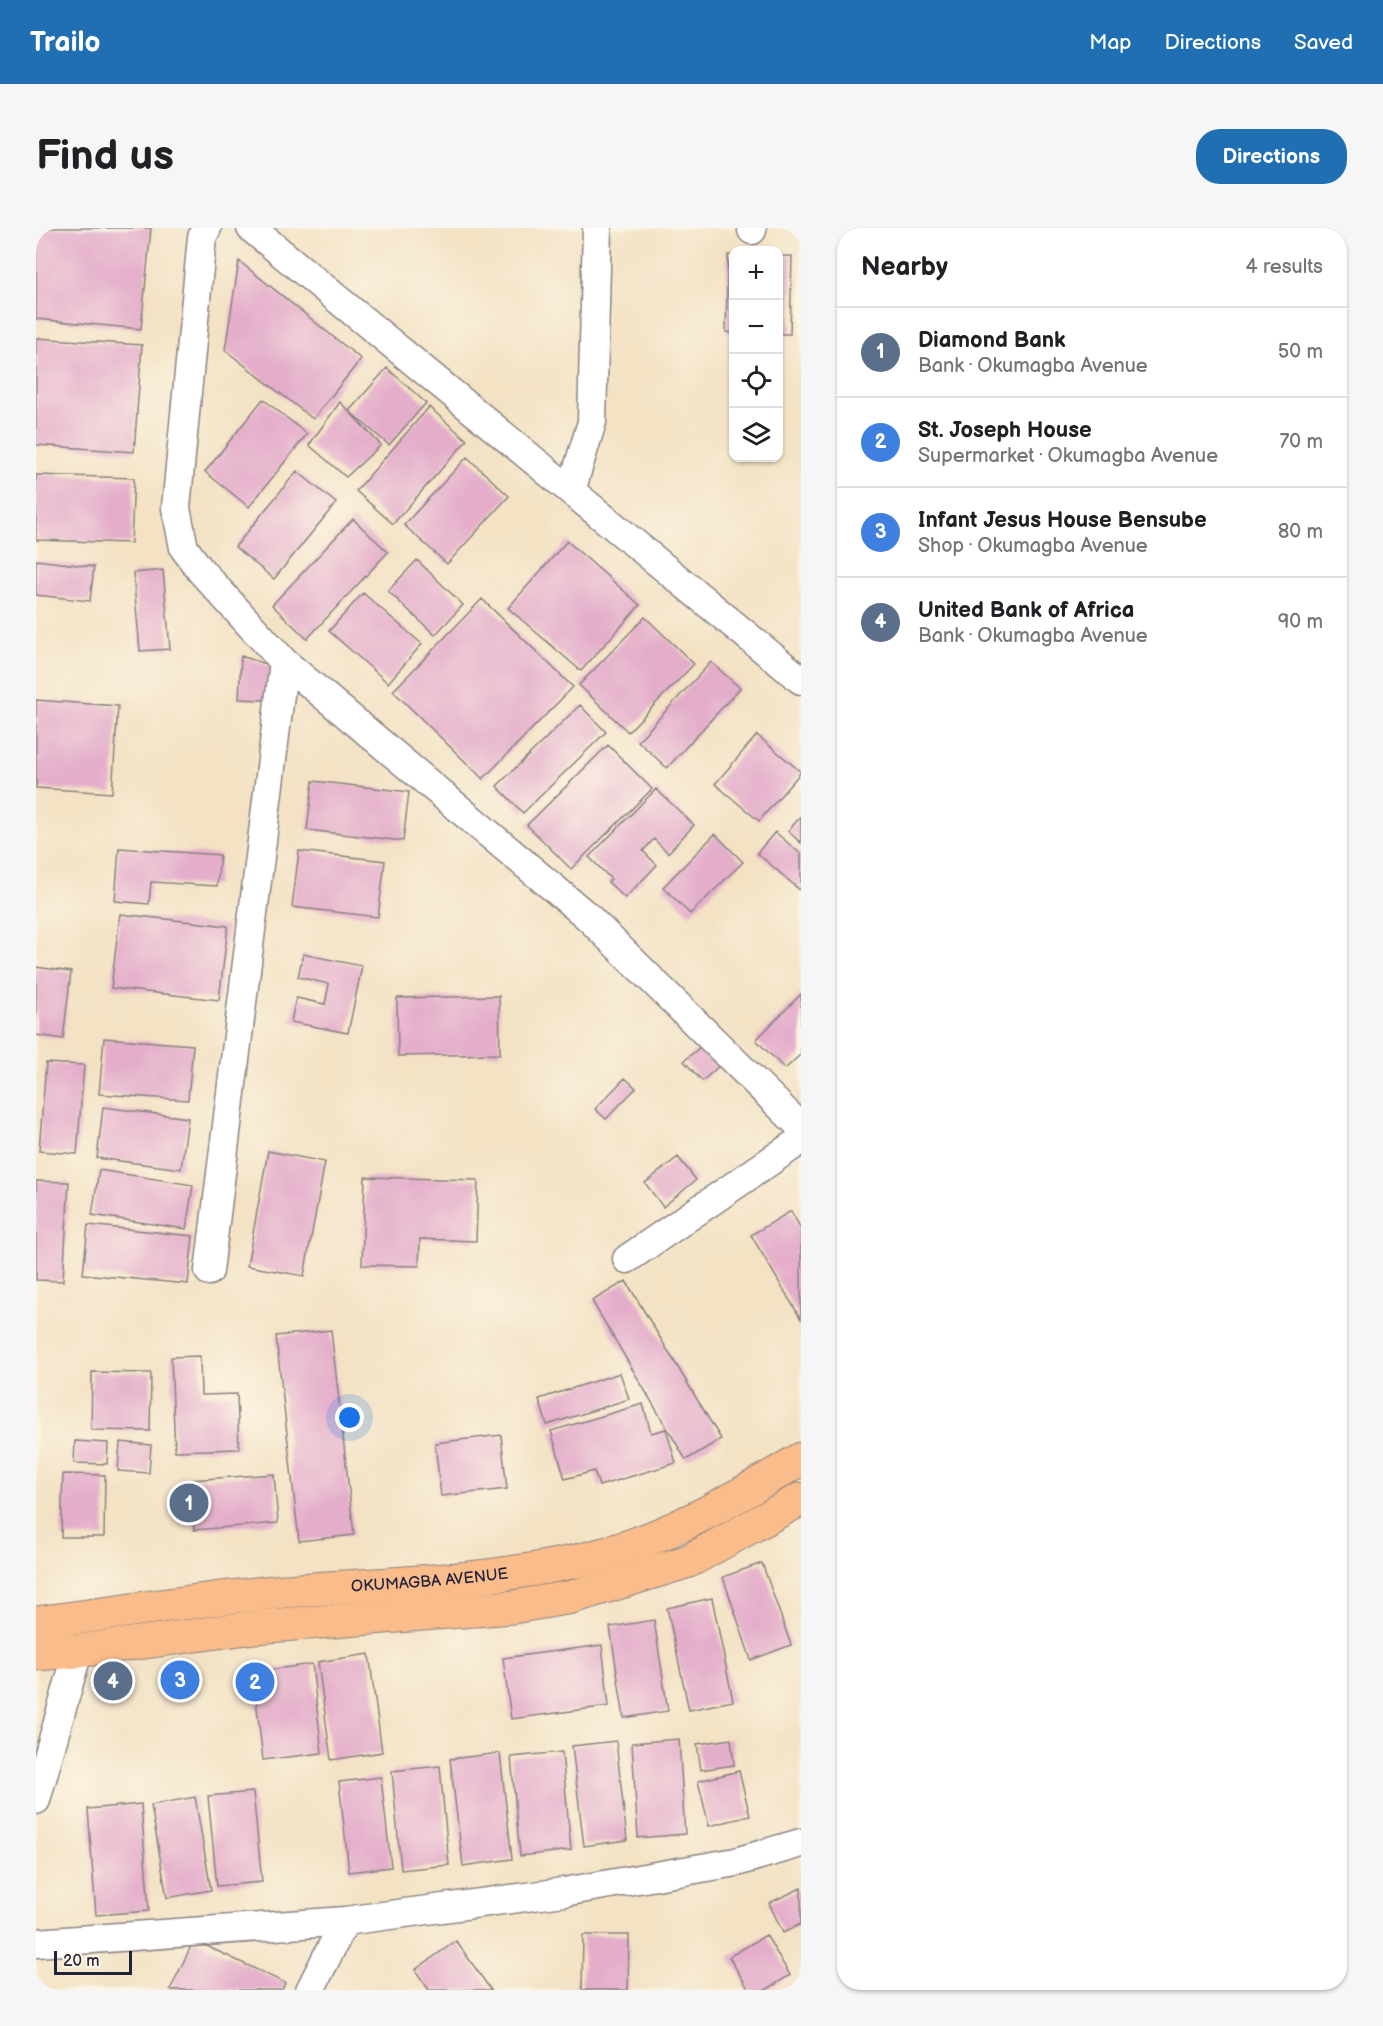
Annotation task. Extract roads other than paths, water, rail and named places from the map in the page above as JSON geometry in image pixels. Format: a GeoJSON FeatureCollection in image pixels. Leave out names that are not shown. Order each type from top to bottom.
{"type":"FeatureCollection","features":[{"type":"Feature","properties":{"kind":"main road","name":"OKUMAGBA AVENUE"},"geometry":{"type":"LineString","coordinates":[[36,1623],[273,1592],[480,1577],[554,1568],[613,1552],[673,1530],[801,1459]]}},
{"type":"Feature","properties":{"kind":"main road","name":"OKUMAGBA AVENUE"},"geometry":{"type":"LineString","coordinates":[[36,1654],[78,1651],[255,1627],[513,1607],[572,1597],[689,1561],[801,1499]]}},
{"type":"Feature","properties":{"kind":"street"},"geometry":{"type":"LineString","coordinates":[[207,228],[202,237],[176,508],[184,548],[201,572],[284,662],[588,917],[801,1127]]}},
{"type":"Feature","properties":{"kind":"street"},"geometry":{"type":"LineString","coordinates":[[251,228],[801,680]]}},
{"type":"Feature","properties":{"kind":"street"},"geometry":{"type":"LineString","coordinates":[[571,491],[592,422],[597,228]]}},
{"type":"Feature","properties":{"kind":"street"},"geometry":{"type":"LineString","coordinates":[[209,1271],[284,662]]}},
{"type":"Feature","properties":{"kind":"street"},"geometry":{"type":"LineString","coordinates":[[627,1259],[801,1140]]}},
{"type":"Feature","properties":{"kind":"street"},"geometry":{"type":"LineString","coordinates":[[36,1800],[78,1651]]}},
{"type":"Feature","properties":{"kind":"street"},"geometry":{"type":"LineString","coordinates":[[36,1943],[345,1921],[564,1892],[736,1862],[801,1843]]}},
{"type":"Feature","properties":{"kind":"street"},"geometry":{"type":"LineString","coordinates":[[310,1990],[345,1921]]}},
{"type":"Feature","properties":{"kind":"place","name":"Diamond Bank"},"geometry":{"type":"Point","coordinates":[189,1503]}},
{"type":"Feature","properties":{"kind":"place","name":"Infant Jesus House Bensube"},"geometry":{"type":"Point","coordinates":[180,1680]}},
{"type":"Feature","properties":{"kind":"place","name":"United Bank of Africa"},"geometry":{"type":"Point","coordinates":[113,1681]}},
{"type":"Feature","properties":{"kind":"place","name":"St. Joseph House"},"geometry":{"type":"Point","coordinates":[255,1682]}}]}
